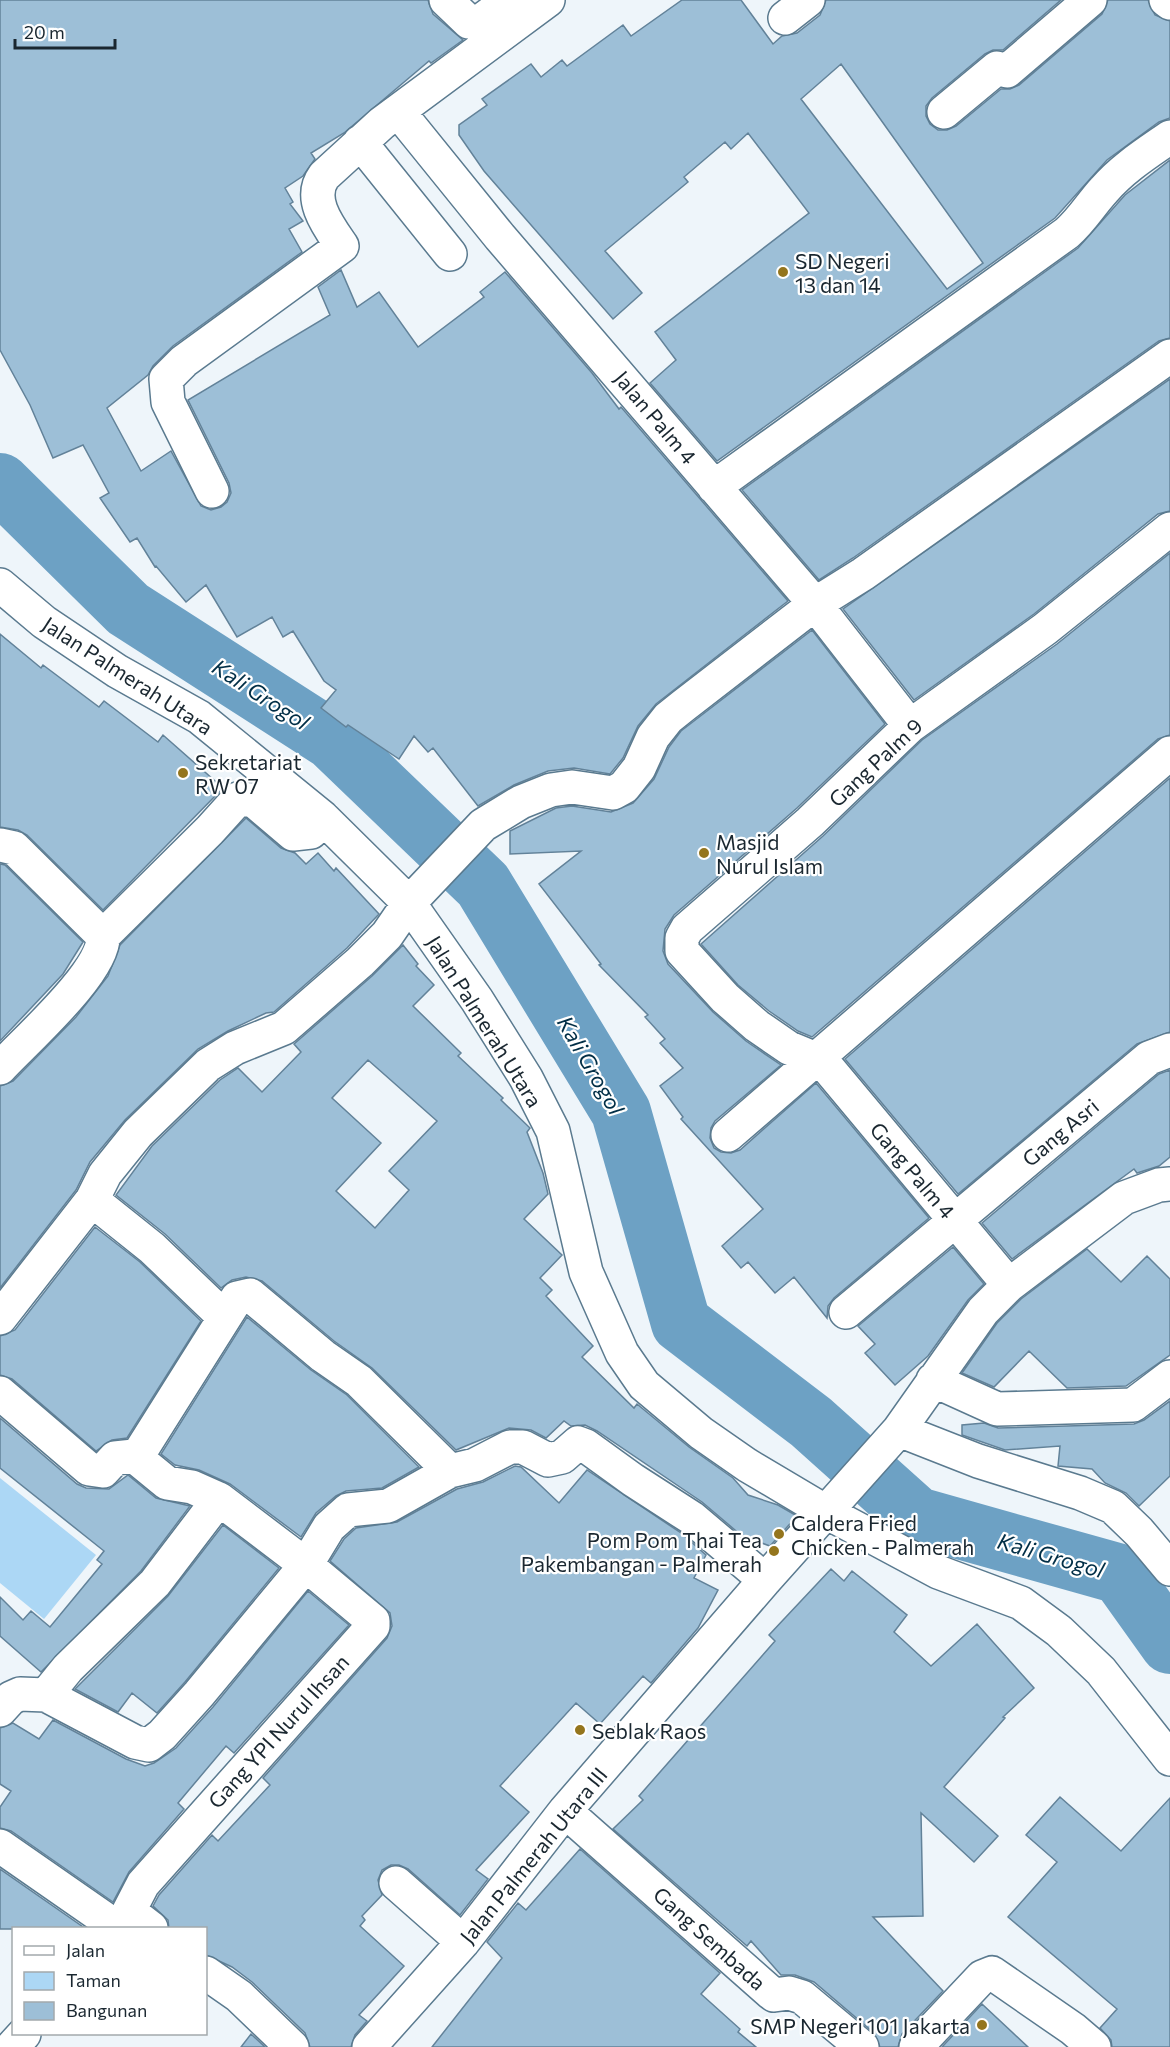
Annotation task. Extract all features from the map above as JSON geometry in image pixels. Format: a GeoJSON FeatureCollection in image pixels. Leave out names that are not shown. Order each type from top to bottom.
{"type":"FeatureCollection","features":[{"type":"Feature","properties":{"kind":"street"},"geometry":{"type":"LineString","coordinates":[[446,0],[469,22],[482,20],[509,0]]}},
{"type":"Feature","properties":{"kind":"street"},"geometry":{"type":"LineString","coordinates":[[212,491],[168,402],[166,379],[184,361],[342,246],[324,219],[317,194],[318,183],[360,142],[398,111],[548,0]]}},
{"type":"Feature","properties":{"kind":"street"},"geometry":{"type":"LineString","coordinates":[[944,112],[997,68],[1007,70],[1090,0]]}},
{"type":"Feature","properties":{"kind":"street"},"geometry":{"type":"LineString","coordinates":[[1166,0],[1170,3]]}},
{"type":"Feature","properties":{"kind":"street","name":"Jalan Palm 4"},"geometry":{"type":"LineString","coordinates":[[398,111],[500,237],[815,604],[910,726]]}},
{"type":"Feature","properties":{"kind":"street"},"geometry":{"type":"LineString","coordinates":[[714,487],[1067,233],[1127,167],[1170,137]]}},
{"type":"Feature","properties":{"kind":"street"},"geometry":{"type":"LineString","coordinates":[[360,142],[450,254]]}},
{"type":"Feature","properties":{"kind":"street"},"geometry":{"type":"LineString","coordinates":[[0,1318],[92,1200],[105,1174],[138,1133],[208,1065],[235,1048],[284,1028],[367,956],[387,935],[419,892],[483,825],[521,802],[551,790],[572,787],[613,793],[624,787],[639,768],[653,737],[668,718],[815,604],[863,573],[1170,356]]}},
{"type":"Feature","properties":{"kind":"street","name":"Gang Palm 9"},"geometry":{"type":"LineString","coordinates":[[816,1058],[782,1043],[725,998],[682,951],[683,935],[810,822],[910,726],[1045,629],[1170,529]]}},
{"type":"Feature","properties":{"kind":"street","name":"Jalan Palmerah Utara"},"geometry":{"type":"LineString","coordinates":[[0,585],[44,622],[117,671],[199,717],[419,892],[477,1000],[526,1078],[553,1131],[586,1272],[622,1353],[644,1384],[701,1433],[747,1465],[836,1501],[938,1572],[1021,1603],[1059,1631],[1101,1671],[1170,1759]]}},
{"type":"Feature","properties":{"kind":"street"},"geometry":{"type":"LineString","coordinates":[[728,1135],[1170,753]]}},
{"type":"Feature","properties":{"kind":"street"},"geometry":{"type":"LineString","coordinates":[[0,1068],[74,991],[97,961],[103,936],[210,830],[238,799],[253,800],[293,834],[311,832],[322,817]]}},
{"type":"Feature","properties":{"kind":"street"},"geometry":{"type":"LineString","coordinates":[[0,845],[14,848],[103,936]]}},
{"type":"Feature","properties":{"kind":"street","name":"Gang Asri"},"geometry":{"type":"LineString","coordinates":[[846,1312],[1149,1058],[1170,1050]]}},
{"type":"Feature","properties":{"kind":"street","name":"Gang Palm 4"},"geometry":{"type":"LineString","coordinates":[[816,1058],[823,1062],[1009,1285]]}},
{"type":"Feature","properties":{"kind":"street","name":"Jalan Palmerah Utara III"},"geometry":{"type":"LineString","coordinates":[[369,2047],[463,1942],[565,1811],[765,1580],[899,1430],[971,1326],[1009,1285],[1124,1198],[1159,1185],[1170,1184]]}},
{"type":"Feature","properties":{"kind":"street"},"geometry":{"type":"LineString","coordinates":[[92,1200],[152,1248],[224,1317]]}},
{"type":"Feature","properties":{"kind":"street"},"geometry":{"type":"LineString","coordinates":[[0,1393],[89,1469],[103,1472],[115,1458],[134,1456],[140,1452],[237,1298],[250,1295],[323,1356],[359,1381],[450,1471]]}},
{"type":"Feature","properties":{"kind":"street"},"geometry":{"type":"LineString","coordinates":[[933,1380],[997,1409],[1133,1405],[1170,1377]]}},
{"type":"Feature","properties":{"kind":"street"},"geometry":{"type":"LineString","coordinates":[[899,1430],[978,1461],[1080,1493],[1113,1507],[1139,1532],[1170,1569]]}},
{"type":"Feature","properties":{"kind":"street"},"geometry":{"type":"LineString","coordinates":[[0,1710],[11,1698],[20,1694],[46,1695],[135,1742],[149,1745],[162,1735],[191,1702],[306,1565],[330,1527],[348,1510],[388,1506],[450,1471],[475,1465],[517,1446],[553,1460],[578,1443],[692,1518],[765,1580]]}},
{"type":"Feature","properties":{"kind":"street","name":"Gang YPI Nurul Ihsan"},"geometry":{"type":"LineString","coordinates":[[132,1923],[143,1884],[373,1626],[372,1618],[219,1499],[192,1487],[167,1483],[134,1456]]}},
{"type":"Feature","properties":{"kind":"street"},"geometry":{"type":"LineString","coordinates":[[46,1695],[93,1642],[155,1583],[219,1499]]}},
{"type":"Feature","properties":{"kind":"street","name":"Gang Sembada"},"geometry":{"type":"LineString","coordinates":[[565,1811],[770,1992],[774,1995],[789,1994],[802,1997],[861,2047]]}},
{"type":"Feature","properties":{"kind":"street"},"geometry":{"type":"LineString","coordinates":[[0,1846],[132,1923]]}},
{"type":"Feature","properties":{"kind":"street"},"geometry":{"type":"LineString","coordinates":[[396,1883],[463,1942]]}},
{"type":"Feature","properties":{"kind":"street"},"geometry":{"type":"LineString","coordinates":[[916,2047],[982,1977],[992,1972],[1064,2022],[1094,2047]]}},
{"type":"Feature","properties":{"kind":"street"},"geometry":{"type":"LineString","coordinates":[[207,1974],[239,1996],[292,2047]]}},
{"type":"Feature","properties":{"kind":"street"},"geometry":{"type":"LineString","coordinates":[[12,2047],[23,2035]]}},
{"type":"Feature","properties":{"kind":"green space"},"geometry":{"type":"Polygon","coordinates":[[[0,1478],[96,1555],[44,1619],[0,1583],[0,1478]]]}},
{"type":"Feature","properties":{"kind":"building"},"geometry":{"type":"Polygon","coordinates":[[[0,0],[428,0],[433,14],[463,40],[431,63],[429,61],[344,133],[311,153],[315,159],[303,176],[285,188],[293,202],[290,204],[303,221],[289,229],[302,252],[173,346],[153,366],[148,375],[107,408],[141,471],[171,451],[201,506],[211,510],[227,502],[231,493],[229,483],[188,400],[330,315],[318,287],[341,270],[357,307],[379,292],[418,347],[484,297],[480,292],[505,272],[592,373],[619,409],[621,407],[788,601],[656,704],[638,726],[623,758],[610,774],[574,768],[548,771],[514,785],[478,806],[433,748],[428,752],[414,736],[399,759],[348,725],[346,727],[321,708],[336,690],[324,681],[293,631],[283,637],[272,617],[237,637],[206,585],[186,602],[155,567],[137,538],[130,542],[100,498],[109,493],[83,445],[53,458],[30,405],[0,350],[0,0]]]}},
{"type":"Feature","properties":{"kind":"building"},"geometry":{"type":"Polygon","coordinates":[[[682,0],[741,0],[773,44],[782,36],[797,33],[820,15],[826,0],[1061,0],[1003,50],[993,50],[985,54],[932,98],[926,106],[926,116],[930,124],[938,130],[947,130],[956,126],[1001,89],[1010,89],[1019,85],[1102,14],[1108,0],[1148,0],[1155,15],[1170,21],[1170,118],[1159,122],[1107,160],[1055,218],[717,461],[650,383],[676,360],[655,332],[809,213],[748,133],[731,149],[725,142],[684,177],[688,182],[605,251],[642,293],[613,319],[484,171],[459,135],[459,125],[487,105],[482,99],[531,64],[541,77],[562,60],[567,66],[623,25],[631,36],[682,0]],[[841,64],[801,99],[947,289],[983,263],[841,64]]]}},
{"type":"Feature","properties":{"kind":"building"},"geometry":{"type":"Polygon","coordinates":[[[1170,160],[1170,338],[1159,341],[819,580],[742,490],[1078,248],[1125,195],[1170,160]]]}},
{"type":"Feature","properties":{"kind":"building"},"geometry":{"type":"Polygon","coordinates":[[[1170,379],[1170,511],[1158,514],[1034,614],[914,700],[843,609],[1170,379]]]}},
{"type":"Feature","properties":{"kind":"building"},"geometry":{"type":"Polygon","coordinates":[[[1170,553],[1170,735],[1158,739],[812,1037],[798,1031],[769,1011],[738,985],[701,944],[823,836],[922,740],[1057,644],[1170,553]]]}},
{"type":"Feature","properties":{"kind":"building"},"geometry":{"type":"Polygon","coordinates":[[[812,630],[885,724],[797,808],[674,915],[665,929],[663,951],[668,964],[713,1012],[746,1041],[781,1065],[715,1121],[711,1128],[710,1138],[714,1148],[721,1152],[731,1153],[740,1150],[816,1083],[929,1218],[834,1298],[828,1306],[827,1318],[794,1277],[775,1293],[748,1262],[741,1268],[722,1246],[763,1209],[681,1119],[683,1117],[660,1086],[683,1068],[660,1043],[665,1039],[645,1017],[648,1015],[599,965],[601,964],[539,884],[581,851],[510,854],[510,831],[556,808],[572,806],[611,812],[633,803],[654,779],[669,747],[681,731],[812,630]]]}},
{"type":"Feature","properties":{"kind":"building"},"geometry":{"type":"Polygon","coordinates":[[[0,634],[41,668],[43,665],[99,707],[104,701],[158,742],[163,735],[223,788],[103,910],[27,835],[18,830],[0,827],[0,634]]]}},
{"type":"Feature","properties":{"kind":"building"},"geometry":{"type":"Polygon","coordinates":[[[1170,778],[1170,1032],[1137,1044],[958,1194],[845,1059],[1170,778]]]}},
{"type":"Feature","properties":{"kind":"building"},"geometry":{"type":"Polygon","coordinates":[[[246,818],[281,848],[295,853],[306,864],[318,853],[334,871],[336,868],[379,914],[347,948],[274,1012],[266,1013],[228,1031],[198,1049],[125,1120],[90,1162],[76,1190],[0,1288],[0,1086],[13,1081],[76,1017],[108,976],[120,945],[246,818]]]}},
{"type":"Feature","properties":{"kind":"building"},"geometry":{"type":"Polygon","coordinates":[[[0,864],[5,865],[83,942],[63,974],[0,1041],[0,864]]]}},
{"type":"Feature","properties":{"kind":"building"},"geometry":{"type":"Polygon","coordinates":[[[403,945],[418,964],[416,966],[434,985],[413,1006],[461,1053],[458,1056],[503,1098],[501,1100],[530,1128],[527,1132],[543,1173],[548,1194],[524,1219],[562,1255],[540,1278],[552,1290],[546,1296],[593,1346],[582,1357],[634,1408],[637,1404],[689,1447],[733,1478],[748,1495],[778,1505],[797,1516],[770,1546],[742,1536],[702,1502],[585,1425],[571,1426],[564,1421],[546,1438],[531,1430],[509,1428],[456,1450],[372,1368],[334,1341],[262,1281],[246,1277],[232,1280],[221,1288],[165,1234],[116,1195],[152,1146],[220,1080],[238,1068],[262,1092],[301,1052],[294,1044],[372,976],[403,945]],[[368,1060],[332,1098],[381,1143],[336,1191],[375,1228],[409,1190],[389,1171],[437,1121],[368,1060]]]}},
{"type":"Feature","properties":{"kind":"building"},"geometry":{"type":"Polygon","coordinates":[[[1170,1070],[1170,1157],[1159,1166],[1137,1173],[1134,1169],[1012,1259],[982,1223],[1159,1074],[1170,1070]]]}},
{"type":"Feature","properties":{"kind":"building"},"geometry":{"type":"Polygon","coordinates":[[[95,1227],[140,1262],[201,1321],[127,1438],[112,1440],[96,1451],[12,1379],[0,1375],[0,1336],[15,1330],[95,1227]]]}},
{"type":"Feature","properties":{"kind":"building"},"geometry":{"type":"Polygon","coordinates":[[[953,1247],[984,1284],[968,1300],[928,1356],[895,1385],[865,1353],[875,1344],[858,1326],[953,1247]]]}},
{"type":"Feature","properties":{"kind":"building"},"geometry":{"type":"Polygon","coordinates":[[[1087,1249],[1121,1282],[1147,1256],[1170,1279],[1170,1355],[1126,1386],[1067,1388],[1029,1351],[994,1387],[962,1373],[997,1323],[1021,1299],[1087,1249]]]}},
{"type":"Feature","properties":{"kind":"building"},"geometry":{"type":"Polygon","coordinates":[[[247,1317],[311,1370],[347,1395],[419,1467],[382,1488],[346,1491],[336,1496],[316,1513],[301,1537],[230,1484],[199,1470],[175,1465],[161,1454],[247,1317]]]}},
{"type":"Feature","properties":{"kind":"building"},"geometry":{"type":"Polygon","coordinates":[[[1170,1401],[1170,1476],[1139,1506],[1126,1493],[1105,1483],[1092,1469],[1058,1466],[1060,1446],[1005,1450],[962,1435],[962,1425],[984,1423],[998,1428],[1134,1424],[1144,1420],[1170,1401]]]}},
{"type":"Feature","properties":{"kind":"building"},"geometry":{"type":"Polygon","coordinates":[[[0,1418],[77,1484],[86,1488],[109,1489],[128,1475],[156,1498],[190,1506],[141,1571],[41,1672],[0,1636],[0,1597],[23,1620],[31,1611],[50,1627],[102,1564],[97,1560],[104,1551],[0,1468],[0,1418]]]}},
{"type":"Feature","properties":{"kind":"building"},"geometry":{"type":"Polygon","coordinates":[[[515,1466],[521,1467],[559,1503],[587,1470],[681,1533],[706,1555],[694,1578],[718,1590],[698,1628],[651,1683],[643,1676],[600,1724],[576,1703],[500,1786],[529,1812],[476,1870],[488,1879],[460,1915],[408,1869],[399,1865],[391,1865],[382,1870],[378,1880],[382,1895],[362,1916],[365,1920],[360,1926],[404,1966],[359,2015],[367,2021],[355,2035],[351,2047],[310,2047],[305,2033],[252,1982],[232,1967],[207,1955],[207,1927],[169,1927],[168,1920],[153,1906],[159,1895],[212,1835],[218,1841],[270,1785],[263,1778],[387,1638],[392,1626],[390,1613],[330,1561],[344,1539],[356,1528],[397,1522],[457,1489],[483,1482],[515,1466]]]}},
{"type":"Feature","properties":{"kind":"building"},"geometry":{"type":"Polygon","coordinates":[[[223,1525],[279,1568],[185,1682],[157,1713],[132,1693],[118,1712],[75,1689],[168,1596],[223,1525]]]}},
{"type":"Feature","properties":{"kind":"building"},"geometry":{"type":"Polygon","coordinates":[[[831,1569],[844,1581],[852,1571],[907,1615],[894,1632],[931,1666],[977,1624],[1034,1688],[1003,1717],[1005,1718],[944,1787],[998,1836],[974,1862],[921,1813],[923,1916],[873,1917],[943,1991],[902,2034],[898,2047],[880,2047],[874,2033],[814,1982],[795,1975],[781,1975],[751,1941],[747,1946],[613,1829],[643,1800],[639,1796],[775,1641],[769,1635],[831,1569]]]}},
{"type":"Feature","properties":{"kind":"building"},"geometry":{"type":"Polygon","coordinates":[[[308,1591],[349,1625],[234,1753],[226,1746],[178,1803],[184,1809],[129,1872],[113,1902],[11,1831],[0,1828],[0,1807],[11,1791],[0,1784],[0,1728],[13,1723],[39,1739],[53,1720],[126,1759],[145,1766],[154,1763],[176,1748],[213,1707],[308,1591]]]}},
{"type":"Feature","properties":{"kind":"building"},"geometry":{"type":"Polygon","coordinates":[[[1060,1797],[1121,1851],[1170,1798],[1170,2047],[1112,2047],[1111,2040],[1100,2028],[1117,2009],[1008,1917],[1057,1862],[1026,1835],[1060,1797]]]}},
{"type":"Feature","properties":{"kind":"building"},"geometry":{"type":"Polygon","coordinates":[[[580,1849],[720,1973],[701,1994],[740,2029],[738,2032],[756,2047],[432,2047],[502,1958],[487,1942],[518,1903],[526,1910],[580,1849]]]}},
{"type":"Feature","properties":{"kind":"building"},"geometry":{"type":"Polygon","coordinates":[[[0,1869],[83,1927],[12,1927],[12,1929],[0,1929],[0,1869]]]}},
{"type":"Feature","properties":{"kind":"building","name":"SMP Negeri 101 Jakarta"},"geometry":{"type":"Polygon","coordinates":[[[982,2004],[1028,2047],[942,2047],[982,2004]]]}},
{"type":"Feature","properties":{"kind":"building"},"geometry":{"type":"Polygon","coordinates":[[[251,2034],[265,2047],[241,2047],[251,2034]]]}},
{"type":"Feature","properties":{"kind":"waterway","name":"Kali Grogol"},"geometry":{"type":"LineString","coordinates":[[0,483],[128,609],[332,740],[483,885],[621,1112],[681,1323],[811,1422],[917,1517],[1120,1574],[1170,1644]]}},
{"type":"Feature","properties":{"kind":"place","name":"SD Negeri 13 dan 14"},"geometry":{"type":"Point","coordinates":[783,272]}},
{"type":"Feature","properties":{"kind":"place","name":"Sekretariat RW 07"},"geometry":{"type":"Point","coordinates":[183,773]}},
{"type":"Feature","properties":{"kind":"place","name":"Masjid Nurul Islam"},"geometry":{"type":"Point","coordinates":[704,853]}},
{"type":"Feature","properties":{"kind":"place","name":"Caldera Fried Chicken - Palmerah"},"geometry":{"type":"Point","coordinates":[779,1534]}},
{"type":"Feature","properties":{"kind":"place","name":"Pom Pom Thai Tea Pakembangan - Palmerah"},"geometry":{"type":"Point","coordinates":[774,1551]}},
{"type":"Feature","properties":{"kind":"place","name":"Seblak Raos"},"geometry":{"type":"Point","coordinates":[580,1730]}},
{"type":"Feature","properties":{"kind":"place","name":"SMP Negeri 101 Jakarta"},"geometry":{"type":"Point","coordinates":[982,2025]}}]}
